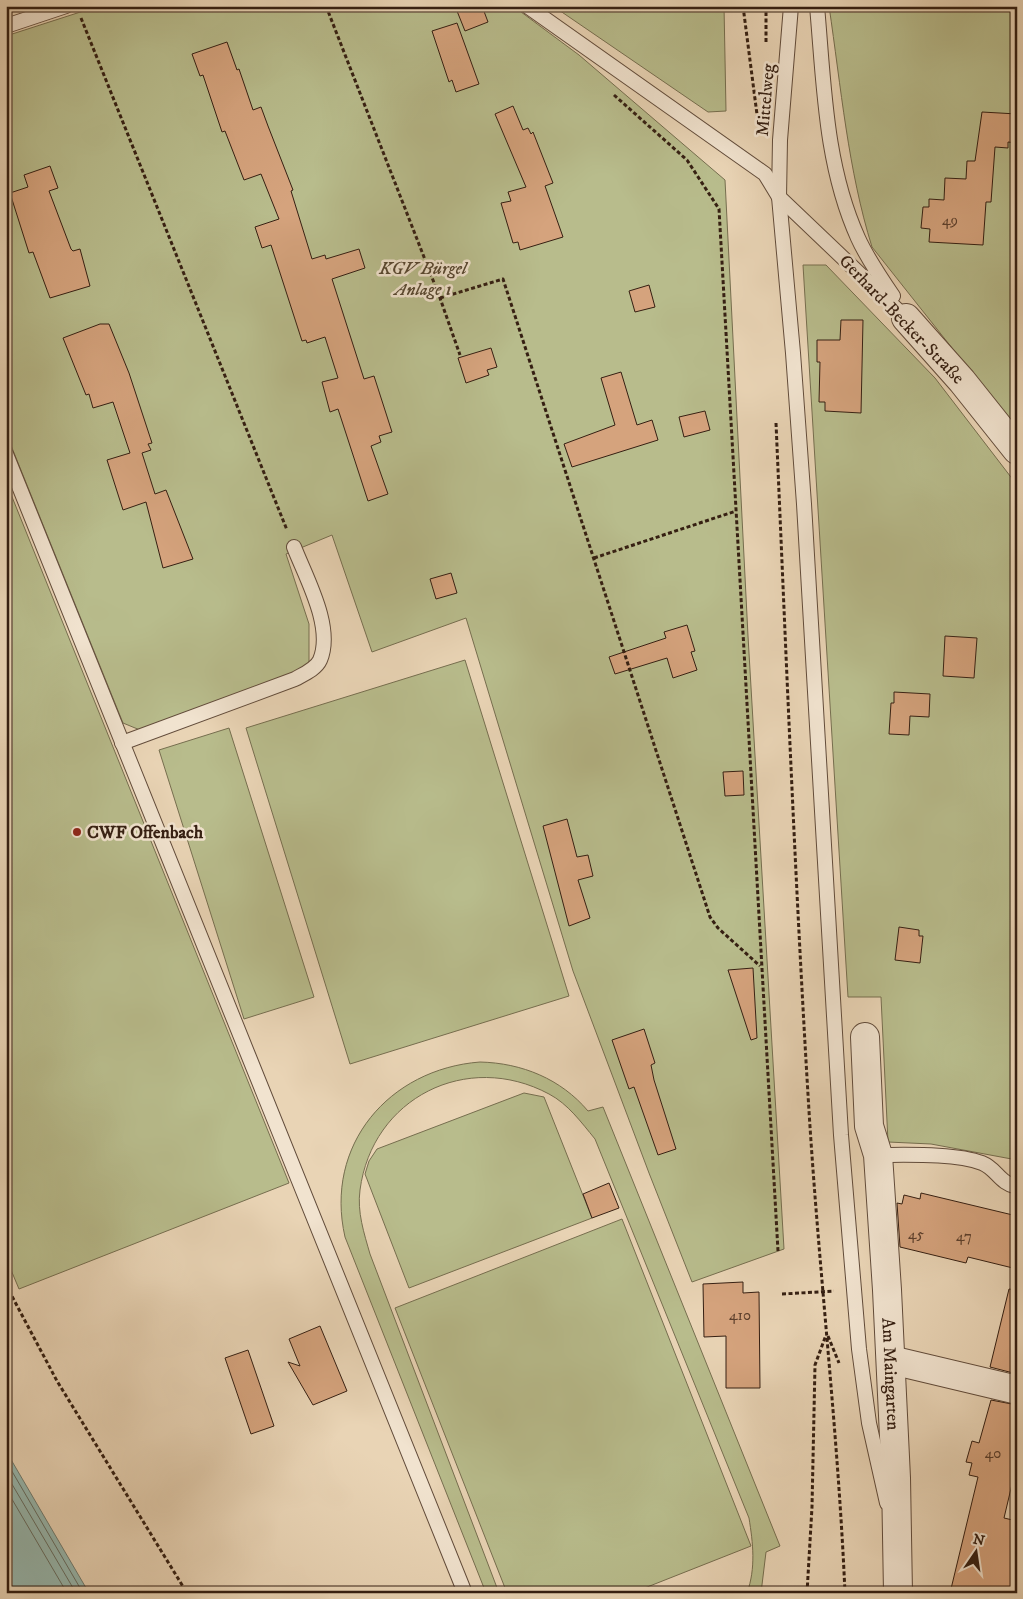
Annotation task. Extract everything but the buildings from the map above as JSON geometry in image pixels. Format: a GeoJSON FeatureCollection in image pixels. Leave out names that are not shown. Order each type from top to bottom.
{"type":"FeatureCollection","features":[{"type":"Feature","properties":{"kind":"street","name":"Gerhard-Becker-Straße"},"geometry":{"type":"LineString","coordinates":[[906,318],[962,381],[1017,450]]}},
{"type":"Feature","properties":{"kind":"street","name":"Am Maingarten"},"geometry":{"type":"LineString","coordinates":[[865,1036],[869,1126],[878,1155],[891,1360],[898,1593]]}},
{"type":"Feature","properties":{"kind":"street"},"geometry":{"type":"LineString","coordinates":[[891,1360],[1017,1390]]}},
{"type":"Feature","properties":{"kind":"lane"},"geometry":{"type":"LineString","coordinates":[[6,26],[66,6]]}},
{"type":"Feature","properties":{"kind":"lane"},"geometry":{"type":"LineString","coordinates":[[527,6],[765,174],[779,197]]}},
{"type":"Feature","properties":{"kind":"lane","name":"Mittelweg"},"geometry":{"type":"LineString","coordinates":[[792,6],[780,140],[779,197],[794,353],[841,1135],[859,1349],[878,1468],[898,1547]]}},
{"type":"Feature","properties":{"kind":"lane"},"geometry":{"type":"LineString","coordinates":[[817,6],[828,126],[845,203],[858,239],[906,318]]}},
{"type":"Feature","properties":{"kind":"lane","name":"Gerhard-Becker-Straße"},"geometry":{"type":"LineString","coordinates":[[779,197],[906,318]]}},
{"type":"Feature","properties":{"kind":"lane"},"geometry":{"type":"LineString","coordinates":[[6,454],[465,1593]]}},
{"type":"Feature","properties":{"kind":"lane"},"geometry":{"type":"LineString","coordinates":[[122,743],[295,678],[312,670],[320,661],[323,647],[322,621],[294,547]]}},
{"type":"Feature","properties":{"kind":"lane"},"geometry":{"type":"LineString","coordinates":[[878,1155],[925,1155],[977,1162],[989,1167],[1000,1180],[1017,1187]]}},
{"type":"Feature","properties":{"kind":"path"},"geometry":{"type":"LineString","coordinates":[[326,6],[440,298],[460,355]]}},
{"type":"Feature","properties":{"kind":"path"},"geometry":{"type":"LineString","coordinates":[[743,6],[760,134]]}},
{"type":"Feature","properties":{"kind":"path"},"geometry":{"type":"LineString","coordinates":[[79,13],[294,547]]}},
{"type":"Feature","properties":{"kind":"path"},"geometry":{"type":"LineString","coordinates":[[608,90],[687,160],[719,209],[760,966],[778,1251]]}},
{"type":"Feature","properties":{"kind":"path"},"geometry":{"type":"LineString","coordinates":[[440,298],[503,279],[710,917],[718,928],[760,966]]}},
{"type":"Feature","properties":{"kind":"path"},"geometry":{"type":"LineString","coordinates":[[776,421],[795,856],[809,1113],[841,1510],[845,1593]]}},
{"type":"Feature","properties":{"kind":"path"},"geometry":{"type":"LineString","coordinates":[[594,558],[736,511]]}},
{"type":"Feature","properties":{"kind":"path"},"geometry":{"type":"LineString","coordinates":[[6,1285],[57,1381],[187,1593]]}},
{"type":"Feature","properties":{"kind":"path"},"geometry":{"type":"LineString","coordinates":[[782,1294],[823,1291]]}},
{"type":"Feature","properties":{"kind":"path"},"geometry":{"type":"LineString","coordinates":[[827,1333],[841,1370]]}},
{"type":"Feature","properties":{"kind":"path"},"geometry":{"type":"LineString","coordinates":[[807,1593],[812,1507],[815,1365],[827,1333]]}},
{"type":"Feature","properties":{"kind":"green space","name":"KGV Bürgel Anlage 1"},"geometry":{"type":"Polygon","coordinates":[[[99,6],[513,6],[579,55],[725,180],[748,636],[784,1249],[692,1282],[573,971],[466,618],[372,652],[332,535],[286,554],[309,624],[309,667],[140,730],[123,723],[6,433],[6,36],[99,6]]]}},
{"type":"Feature","properties":{"kind":"green space"},"geometry":{"type":"Polygon","coordinates":[[[553,6],[724,6],[726,111],[708,112],[553,6]]]}},
{"type":"Feature","properties":{"kind":"green space"},"geometry":{"type":"Polygon","coordinates":[[[829,6],[1017,6],[1017,430],[872,247],[851,158],[829,6]]]}},
{"type":"Feature","properties":{"kind":"green space"},"geometry":{"type":"Polygon","coordinates":[[[803,265],[826,265],[935,378],[1017,485],[1017,1160],[931,1144],[888,1142],[881,997],[848,997],[803,265]]]}},
{"type":"Feature","properties":{"kind":"green space","name":"CWF Offenbach"},"geometry":{"type":"Polygon","coordinates":[[[6,482],[289,1183],[19,1289],[6,1258],[6,482]]]}},
{"type":"Feature","properties":{"kind":"green space"},"geometry":{"type":"Polygon","coordinates":[[[465,660],[569,996],[350,1064],[246,728],[465,660]]]}},
{"type":"Feature","properties":{"kind":"green space"},"geometry":{"type":"Polygon","coordinates":[[[229,728],[314,997],[244,1019],[159,750],[229,728]]]}},
{"type":"Feature","properties":{"kind":"green space"},"geometry":{"type":"Polygon","coordinates":[[[480,1062],[511,1066],[540,1075],[566,1090],[588,1111],[603,1107],[780,1546],[766,1552],[761,1593],[747,1593],[753,1565],[749,1518],[595,1139],[568,1108],[549,1094],[518,1082],[487,1078],[456,1081],[428,1091],[403,1108],[383,1130],[368,1158],[359,1198],[362,1222],[370,1254],[499,1593],[486,1593],[345,1237],[341,1203],[344,1172],[354,1143],[370,1118],[392,1096],[418,1079],[447,1068],[480,1062]]]}},
{"type":"Feature","properties":{"kind":"green space"},"geometry":{"type":"Polygon","coordinates":[[[524,1093],[544,1097],[592,1218],[409,1288],[365,1174],[369,1161],[377,1149],[524,1093]]]}},
{"type":"Feature","properties":{"kind":"green space"},"geometry":{"type":"Polygon","coordinates":[[[622,1219],[751,1546],[632,1593],[507,1593],[395,1308],[622,1219]]]}},
{"type":"Feature","properties":{"kind":"water"},"geometry":{"type":"Polygon","coordinates":[[[6,1451],[89,1593],[6,1593],[6,1451]]]}},
{"type":"Feature","properties":{"kind":"place","name":"CWF Offenbach"},"geometry":{"type":"Point","coordinates":[77,832]}}]}
